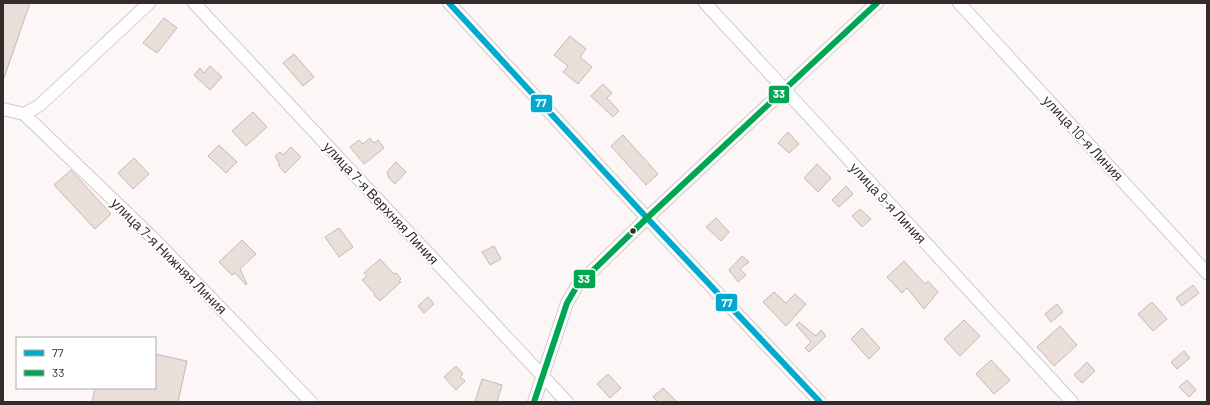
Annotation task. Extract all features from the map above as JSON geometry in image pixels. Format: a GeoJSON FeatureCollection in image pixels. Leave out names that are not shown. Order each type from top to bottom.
{"type":"FeatureCollection","features":[{"type":"Feature","properties":{"kind":"street"},"geometry":{"type":"LineString","coordinates":[[3,109],[24,114],[40,105],[149,3]]}},
{"type":"Feature","properties":{"kind":"street","name":"улица 7-я Верхняя Линия"},"geometry":{"type":"LineString","coordinates":[[194,3],[567,402]]}},
{"type":"Feature","properties":{"kind":"street"},"geometry":{"type":"LineString","coordinates":[[449,3],[647,218],[820,402]]}},
{"type":"Feature","properties":{"kind":"street","name":"улица 9-я Линия"},"geometry":{"type":"LineString","coordinates":[[705,3],[1072,402]]}},
{"type":"Feature","properties":{"kind":"street"},"geometry":{"type":"LineString","coordinates":[[534,402],[568,303],[577,286],[647,218],[877,3]]}},
{"type":"Feature","properties":{"kind":"street","name":"улица 10-я Линия"},"geometry":{"type":"LineString","coordinates":[[959,3],[1207,273]]}},
{"type":"Feature","properties":{"kind":"street","name":"улица 7-я Нижняя Линия"},"geometry":{"type":"LineString","coordinates":[[24,114],[153,238],[311,402]]}},
{"type":"Feature","properties":{"kind":"street"},"geometry":{"type":"LineString","coordinates":[[296,402],[298,388]]}},
{"type":"Feature","properties":{"kind":"building"},"geometry":{"type":"Polygon","coordinates":[[[3,3],[30,3],[4,78],[3,77],[3,3]]]}},
{"type":"Feature","properties":{"kind":"building"},"geometry":{"type":"Polygon","coordinates":[[[164,18],[177,28],[157,53],[143,43],[164,18]]]}},
{"type":"Feature","properties":{"kind":"building"},"geometry":{"type":"Polygon","coordinates":[[[570,36],[586,49],[580,57],[592,67],[578,84],[563,72],[568,66],[554,55],[570,36]]]}},
{"type":"Feature","properties":{"kind":"building"},"geometry":{"type":"Polygon","coordinates":[[[294,54],[314,77],[303,86],[283,63],[294,54]]]}},
{"type":"Feature","properties":{"kind":"building"},"geometry":{"type":"Polygon","coordinates":[[[210,66],[222,77],[210,90],[194,75],[200,68],[204,73],[210,66]]]}},
{"type":"Feature","properties":{"kind":"building"},"geometry":{"type":"Polygon","coordinates":[[[603,84],[612,93],[607,98],[619,111],[613,117],[591,96],[603,84]]]}},
{"type":"Feature","properties":{"kind":"building"},"geometry":{"type":"Polygon","coordinates":[[[253,112],[267,127],[246,146],[232,131],[253,112]]]}},
{"type":"Feature","properties":{"kind":"building"},"geometry":{"type":"Polygon","coordinates":[[[788,132],[799,144],[789,153],[778,143],[788,132]]]}},
{"type":"Feature","properties":{"kind":"building"},"geometry":{"type":"Polygon","coordinates":[[[623,135],[658,174],[646,185],[611,146],[623,135]]]}},
{"type":"Feature","properties":{"kind":"building"},"geometry":{"type":"Polygon","coordinates":[[[370,138],[374,143],[378,140],[384,148],[364,164],[350,147],[359,140],[363,144],[370,138]]]}},
{"type":"Feature","properties":{"kind":"building"},"geometry":{"type":"Polygon","coordinates":[[[219,145],[237,162],[226,173],[208,156],[219,145]]]}},
{"type":"Feature","properties":{"kind":"building"},"geometry":{"type":"Polygon","coordinates":[[[291,147],[301,157],[285,173],[279,166],[275,156],[280,152],[283,155],[291,147]]]}},
{"type":"Feature","properties":{"kind":"building"},"geometry":{"type":"Polygon","coordinates":[[[134,158],[149,174],[133,189],[118,173],[134,158]]]}},
{"type":"Feature","properties":{"kind":"building"},"geometry":{"type":"Polygon","coordinates":[[[396,162],[406,172],[395,184],[389,178],[387,172],[396,162]]]}},
{"type":"Feature","properties":{"kind":"building"},"geometry":{"type":"Polygon","coordinates":[[[817,164],[831,178],[818,192],[804,178],[817,164]]]}},
{"type":"Feature","properties":{"kind":"building"},"geometry":{"type":"Polygon","coordinates":[[[71,170],[111,214],[95,229],[54,185],[71,170]]]}},
{"type":"Feature","properties":{"kind":"building"},"geometry":{"type":"Polygon","coordinates":[[[846,186],[853,194],[839,207],[832,200],[846,186]]]}},
{"type":"Feature","properties":{"kind":"building"},"geometry":{"type":"Polygon","coordinates":[[[860,209],[871,219],[862,227],[852,216],[860,209]]]}},
{"type":"Feature","properties":{"kind":"building"},"geometry":{"type":"Polygon","coordinates":[[[716,218],[729,232],[721,241],[706,227],[716,218]]]}},
{"type":"Feature","properties":{"kind":"building"},"geometry":{"type":"Polygon","coordinates":[[[339,228],[353,247],[339,257],[325,237],[339,228]]]}},
{"type":"Feature","properties":{"kind":"building"},"geometry":{"type":"Polygon","coordinates":[[[242,240],[256,254],[240,269],[247,284],[246,285],[235,273],[232,275],[219,262],[242,240]]]}},
{"type":"Feature","properties":{"kind":"building"},"geometry":{"type":"Polygon","coordinates":[[[494,246],[501,259],[490,265],[482,252],[494,246]]]}},
{"type":"Feature","properties":{"kind":"building"},"geometry":{"type":"Polygon","coordinates":[[[742,256],[749,262],[740,269],[746,275],[738,282],[729,270],[742,256]]]}},
{"type":"Feature","properties":{"kind":"building"},"geometry":{"type":"Polygon","coordinates":[[[380,259],[394,274],[396,273],[401,279],[399,281],[401,282],[380,301],[362,280],[367,276],[364,273],[380,259]]]}},
{"type":"Feature","properties":{"kind":"building"},"geometry":{"type":"Polygon","coordinates":[[[904,261],[925,284],[928,281],[938,292],[924,309],[907,288],[902,293],[887,277],[904,261]]]}},
{"type":"Feature","properties":{"kind":"building"},"geometry":{"type":"Polygon","coordinates":[[[1193,285],[1199,293],[1182,306],[1176,298],[1193,285]]]}},
{"type":"Feature","properties":{"kind":"building"},"geometry":{"type":"Polygon","coordinates":[[[774,292],[786,303],[795,294],[806,304],[786,326],[763,302],[774,292]]]}},
{"type":"Feature","properties":{"kind":"building"},"geometry":{"type":"Polygon","coordinates":[[[428,297],[434,304],[424,313],[418,306],[428,297]]]}},
{"type":"Feature","properties":{"kind":"building"},"geometry":{"type":"Polygon","coordinates":[[[1152,302],[1167,319],[1153,331],[1138,314],[1152,302]]]}},
{"type":"Feature","properties":{"kind":"building"},"geometry":{"type":"Polygon","coordinates":[[[1057,304],[1063,312],[1051,322],[1045,314],[1057,304]]]}},
{"type":"Feature","properties":{"kind":"building"},"geometry":{"type":"Polygon","coordinates":[[[964,320],[980,336],[960,356],[944,339],[964,320]]]}},
{"type":"Feature","properties":{"kind":"building"},"geometry":{"type":"Polygon","coordinates":[[[799,322],[816,336],[821,330],[826,336],[809,352],[805,348],[811,342],[796,325],[799,322]]]}},
{"type":"Feature","properties":{"kind":"building"},"geometry":{"type":"Polygon","coordinates":[[[1060,326],[1077,345],[1054,366],[1037,347],[1060,326]]]}},
{"type":"Feature","properties":{"kind":"building"},"geometry":{"type":"Polygon","coordinates":[[[862,328],[880,348],[869,359],[851,339],[862,328]]]}},
{"type":"Feature","properties":{"kind":"building"},"geometry":{"type":"Polygon","coordinates":[[[1184,351],[1190,358],[1177,369],[1171,362],[1184,351]]]}},
{"type":"Feature","properties":{"kind":"building"},"geometry":{"type":"Polygon","coordinates":[[[156,354],[187,361],[178,402],[92,402],[95,389],[156,389],[156,354]]]}},
{"type":"Feature","properties":{"kind":"building"},"geometry":{"type":"Polygon","coordinates":[[[991,360],[1010,380],[994,394],[976,374],[991,360]]]}},
{"type":"Feature","properties":{"kind":"building"},"geometry":{"type":"Polygon","coordinates":[[[1087,362],[1095,371],[1082,383],[1074,375],[1087,362]]]}},
{"type":"Feature","properties":{"kind":"building"},"geometry":{"type":"Polygon","coordinates":[[[456,366],[463,374],[460,377],[465,381],[456,390],[444,377],[456,366]]]}},
{"type":"Feature","properties":{"kind":"building"},"geometry":{"type":"Polygon","coordinates":[[[608,374],[621,388],[610,398],[597,384],[608,374]]]}},
{"type":"Feature","properties":{"kind":"building"},"geometry":{"type":"Polygon","coordinates":[[[482,379],[502,385],[497,402],[475,402],[482,379]]]}},
{"type":"Feature","properties":{"kind":"building"},"geometry":{"type":"Polygon","coordinates":[[[1187,380],[1196,390],[1189,397],[1179,387],[1187,380]]]}},
{"type":"Feature","properties":{"kind":"building"},"geometry":{"type":"Polygon","coordinates":[[[663,388],[677,402],[658,402],[653,397],[663,388]]]}},
{"type":"Feature","properties":{"kind":"transit line","name":"77"},"geometry":{"type":"LineString","coordinates":[[449,3],[647,218],[820,402]]}},
{"type":"Feature","properties":{"kind":"transit line","name":"33"},"geometry":{"type":"LineString","coordinates":[[534,402],[567,303],[577,286],[647,218],[877,3]]}}]}
